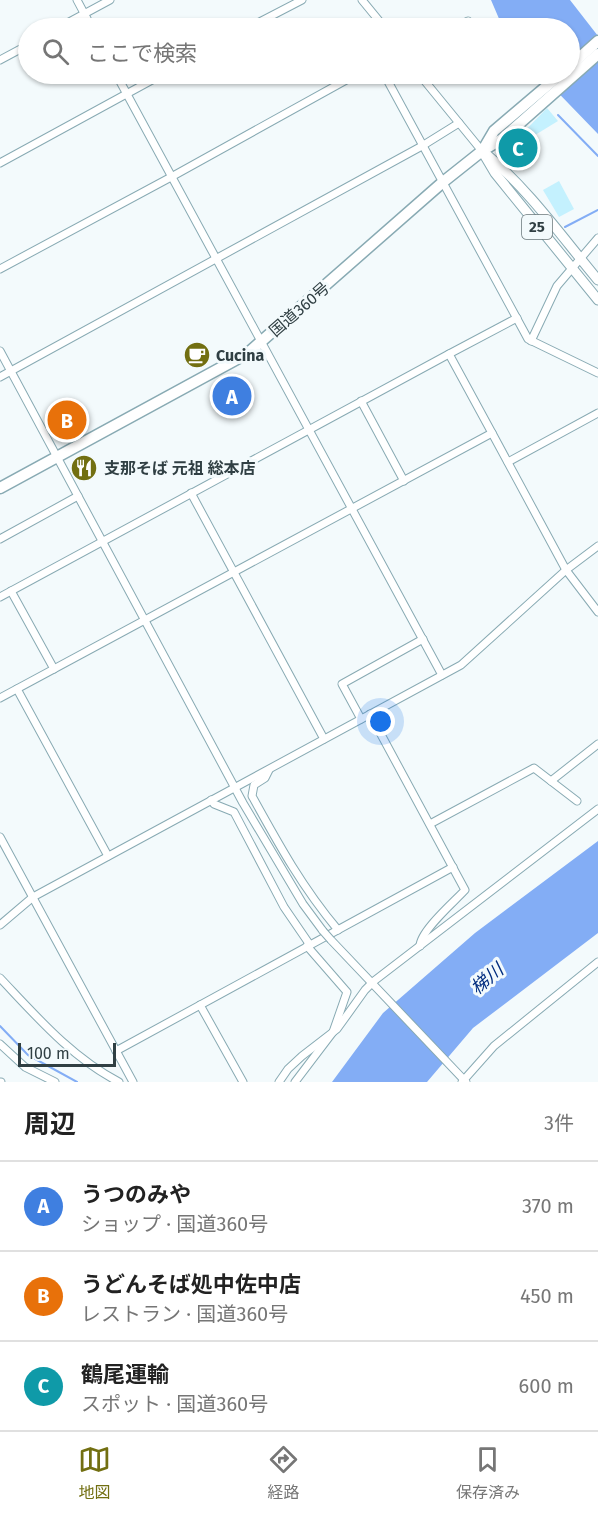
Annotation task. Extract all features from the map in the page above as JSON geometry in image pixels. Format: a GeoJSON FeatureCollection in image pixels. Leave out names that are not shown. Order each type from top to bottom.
{"type":"FeatureCollection","features":[{"type":"Feature","properties":{"kind":"highway"},"geometry":{"type":"LineString","coordinates":[[580,57],[598,41]]}},
{"type":"Feature","properties":{"kind":"highway","name":"国道360号"},"geometry":{"type":"LineString","coordinates":[[580,68],[598,54]]}},
{"type":"Feature","properties":{"kind":"highway","name":"国道360号"},"geometry":{"type":"LineString","coordinates":[[0,488],[242,356],[262,342],[443,182],[482,151],[502,139],[552,84]]}},
{"type":"Feature","properties":{"kind":"highway","name":"国道360号"},"geometry":{"type":"LineString","coordinates":[[534,105],[560,84]]}},
{"type":"Feature","properties":{"kind":"main road","name":"25"},"geometry":{"type":"LineString","coordinates":[[482,151],[501,167],[598,280]]}},
{"type":"Feature","properties":{"kind":"main road","name":"25"},"geometry":{"type":"LineString","coordinates":[[482,151],[495,173],[598,300]]}},
{"type":"Feature","properties":{"kind":"street"},"geometry":{"type":"LineString","coordinates":[[77,0],[87,18]]}},
{"type":"Feature","properties":{"kind":"street"},"geometry":{"type":"LineString","coordinates":[[77,18],[110,0]]}},
{"type":"Feature","properties":{"kind":"street"},"geometry":{"type":"LineString","coordinates":[[267,18],[302,0]]}},
{"type":"Feature","properties":{"kind":"street"},"geometry":{"type":"LineString","coordinates":[[362,0],[377,18]]}},
{"type":"Feature","properties":{"kind":"street"},"geometry":{"type":"LineString","coordinates":[[0,60],[18,50]]}},
{"type":"Feature","properties":{"kind":"street"},"geometry":{"type":"LineString","coordinates":[[122,84],[442,675]]}},
{"type":"Feature","properties":{"kind":"street"},"geometry":{"type":"LineString","coordinates":[[0,163],[144,84]]}},
{"type":"Feature","properties":{"kind":"street"},"geometry":{"type":"LineString","coordinates":[[0,268],[339,84]]}},
{"type":"Feature","properties":{"kind":"street"},"geometry":{"type":"LineString","coordinates":[[389,84],[528,339],[598,373]]}},
{"type":"Feature","properties":{"kind":"street"},"geometry":{"type":"LineString","coordinates":[[427,84],[482,151]]}},
{"type":"Feature","properties":{"kind":"street"},"geometry":{"type":"LineString","coordinates":[[0,377],[422,146],[459,123]]}},
{"type":"Feature","properties":{"kind":"street"},"geometry":{"type":"LineString","coordinates":[[531,341],[557,286],[598,238]]}},
{"type":"Feature","properties":{"kind":"street"},"geometry":{"type":"LineString","coordinates":[[0,597],[517,318]]}},
{"type":"Feature","properties":{"kind":"street"},"geometry":{"type":"LineString","coordinates":[[0,351],[235,787],[303,904],[323,931],[377,991],[464,1081],[494,1046],[598,962]]}},
{"type":"Feature","properties":{"kind":"street"},"geometry":{"type":"LineString","coordinates":[[449,354],[566,570],[598,612]]}},
{"type":"Feature","properties":{"kind":"street"},"geometry":{"type":"LineString","coordinates":[[361,401],[404,481]]}},
{"type":"Feature","properties":{"kind":"street"},"geometry":{"type":"LineString","coordinates":[[508,462],[598,413]]}},
{"type":"Feature","properties":{"kind":"street"},"geometry":{"type":"LineString","coordinates":[[0,698],[492,433]]}},
{"type":"Feature","properties":{"kind":"street"},"geometry":{"type":"LineString","coordinates":[[191,493],[324,739]]}},
{"type":"Feature","properties":{"kind":"street"},"geometry":{"type":"LineString","coordinates":[[0,539],[78,496]]}},
{"type":"Feature","properties":{"kind":"street"},"geometry":{"type":"LineString","coordinates":[[0,925],[33,897],[461,664],[566,570],[598,546]]}},
{"type":"Feature","properties":{"kind":"street"},"geometry":{"type":"LineString","coordinates":[[11,591],[54,669]]}},
{"type":"Feature","properties":{"kind":"street"},"geometry":{"type":"LineString","coordinates":[[361,719],[342,684],[423,639]]}},
{"type":"Feature","properties":{"kind":"street"},"geometry":{"type":"LineString","coordinates":[[17,689],[108,856]]}},
{"type":"Feature","properties":{"kind":"street"},"geometry":{"type":"LineString","coordinates":[[370,714],[465,890],[437,918],[420,940],[420,946]]}},
{"type":"Feature","properties":{"kind":"street"},"geometry":{"type":"LineString","coordinates":[[551,781],[598,744]]}},
{"type":"Feature","properties":{"kind":"street"},"geometry":{"type":"LineString","coordinates":[[430,824],[534,768],[577,801]]}},
{"type":"Feature","properties":{"kind":"street"},"geometry":{"type":"LineString","coordinates":[[269,769],[265,778],[254,785],[252,796],[286,859],[312,898],[338,930]]}},
{"type":"Feature","properties":{"kind":"street"},"geometry":{"type":"LineString","coordinates":[[211,800],[214,804],[234,812],[284,907],[309,946],[347,992],[333,1032],[295,1082]]}},
{"type":"Feature","properties":{"kind":"street"},"geometry":{"type":"LineString","coordinates":[[279,1082],[288,1069],[337,1029],[371,984],[598,809]]}},
{"type":"Feature","properties":{"kind":"street"},"geometry":{"type":"LineString","coordinates":[[0,837],[133,1082]]}},
{"type":"Feature","properties":{"kind":"street"},"geometry":{"type":"LineString","coordinates":[[116,1051],[453,867]]}},
{"type":"Feature","properties":{"kind":"street"},"geometry":{"type":"LineString","coordinates":[[0,979],[76,1055],[119,1082]]}},
{"type":"Feature","properties":{"kind":"street"},"geometry":{"type":"LineString","coordinates":[[200,1005],[243,1082]]}},
{"type":"Feature","properties":{"kind":"street"},"geometry":{"type":"LineString","coordinates":[[0,1044],[25,1067],[54,1082]]}},
{"type":"Feature","properties":{"kind":"shaded area"},"geometry":{"type":"Polygon","coordinates":[[[547,108],[558,121],[522,143],[518,138],[547,108]]]}},
{"type":"Feature","properties":{"kind":"shaded area"},"geometry":{"type":"Polygon","coordinates":[[[559,181],[574,209],[559,217],[543,190],[559,181]]]}},
{"type":"Feature","properties":{"kind":"water"},"geometry":{"type":"Polygon","coordinates":[[[491,0],[570,0],[598,36],[598,134],[550,84],[580,84],[580,18],[499,18],[491,0]]]}},
{"type":"Feature","properties":{"kind":"water","name":"梯川"},"geometry":{"type":"Polygon","coordinates":[[[598,841],[598,933],[473,1028],[427,1082],[332,1082],[383,1013],[475,933],[598,841]]]}},
{"type":"Feature","properties":{"kind":"waterway"},"geometry":{"type":"LineString","coordinates":[[558,115],[598,156]]}},
{"type":"Feature","properties":{"kind":"waterway"},"geometry":{"type":"LineString","coordinates":[[565,227],[598,210]]}},
{"type":"Feature","properties":{"kind":"waterway"},"geometry":{"type":"LineString","coordinates":[[0,1026],[28,1055],[77,1082]]}},
{"type":"Feature","properties":{"kind":"place","name":"鶴尾運輸"},"geometry":{"type":"Point","coordinates":[518,148]}},
{"type":"Feature","properties":{"kind":"place","name":"Cucina"},"geometry":{"type":"Point","coordinates":[197,355]}},
{"type":"Feature","properties":{"kind":"place","name":"うつのみや"},"geometry":{"type":"Point","coordinates":[232,396]}},
{"type":"Feature","properties":{"kind":"place","name":"うどんそば処中佐中店"},"geometry":{"type":"Point","coordinates":[67,420]}},
{"type":"Feature","properties":{"kind":"place","name":"支那そば 元祖 総本店"},"geometry":{"type":"Point","coordinates":[84,468]}}]}
